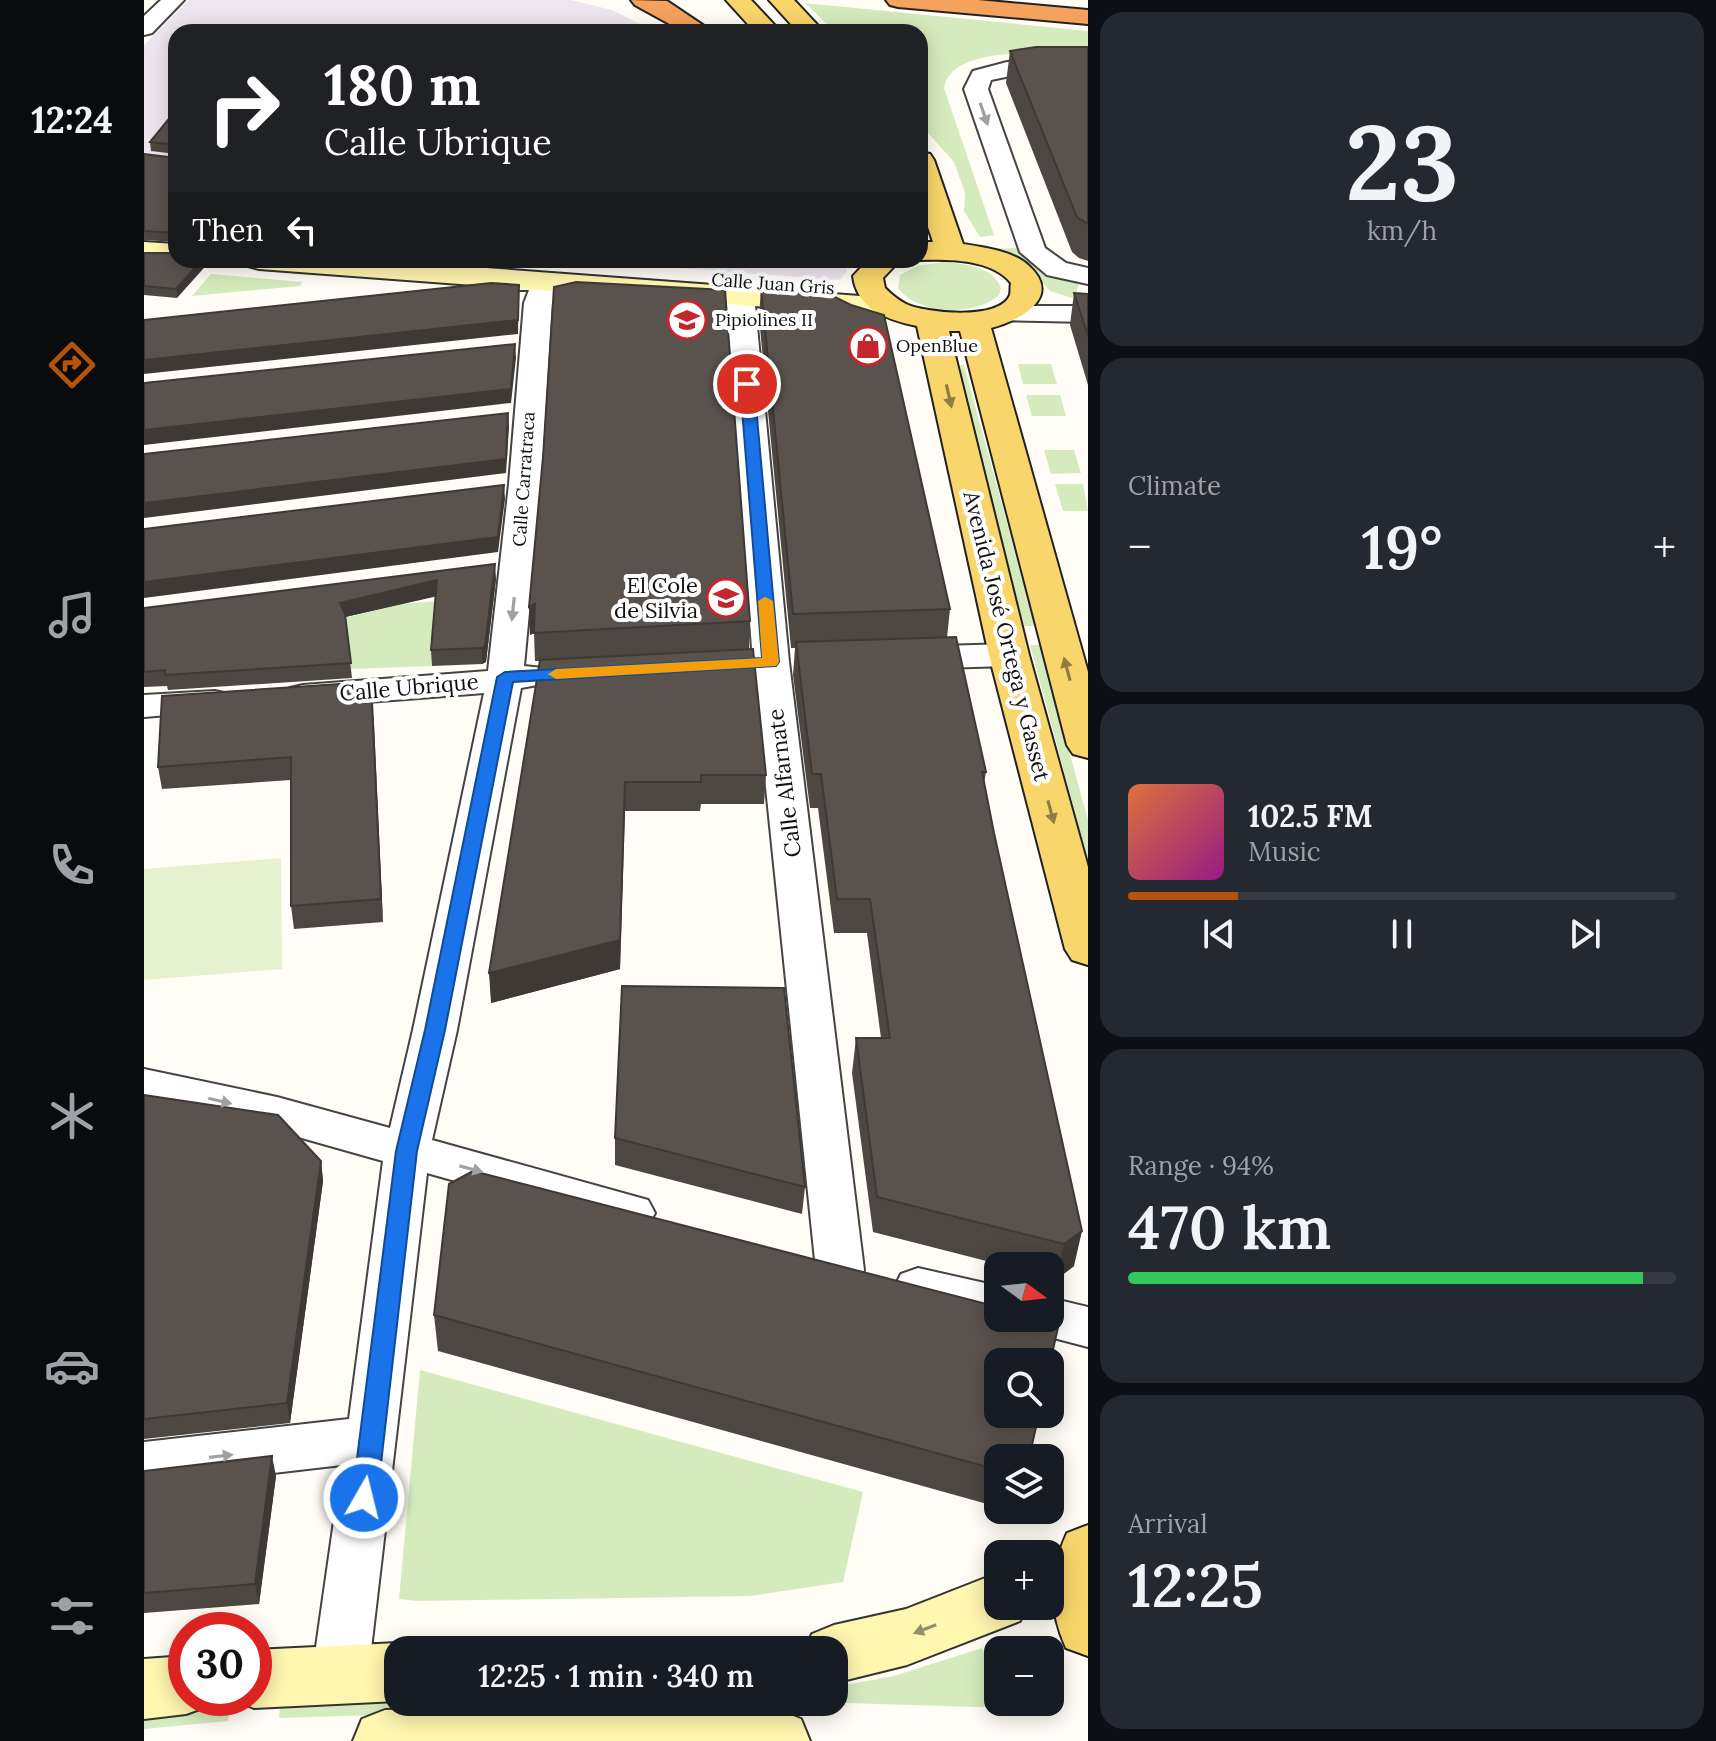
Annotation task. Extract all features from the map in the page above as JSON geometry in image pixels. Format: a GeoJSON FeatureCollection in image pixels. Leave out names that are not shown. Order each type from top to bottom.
{"type":"FeatureCollection","features":[{"type":"Feature","properties":{"kind":"highway"},"geometry":{"type":"LineString","coordinates":[[643,0],[688,24]]}},
{"type":"Feature","properties":{"kind":"highway"},"geometry":{"type":"LineString","coordinates":[[898,0],[1088,15]]}},
{"type":"Feature","properties":{"kind":"main road"},"geometry":{"type":"LineString","coordinates":[[738,0],[761,24]]}},
{"type":"Feature","properties":{"kind":"main road"},"geometry":{"type":"LineString","coordinates":[[781,0],[804,24]]}},
{"type":"Feature","properties":{"kind":"main road"},"geometry":{"type":"LineString","coordinates":[[928,184],[950,250]]}},
{"type":"Feature","properties":{"kind":"main road"},"geometry":{"type":"LineString","coordinates":[[144,237],[168,239]]}},
{"type":"Feature","properties":{"kind":"main road"},"geometry":{"type":"LineString","coordinates":[[876,268],[868,276],[878,299],[931,320],[989,318],[1019,305],[1026,296],[1026,285],[1020,275],[991,258],[950,250],[928,251]]}},
{"type":"Feature","properties":{"kind":"main road"},"geometry":{"type":"LineString","coordinates":[[144,251],[168,252]]}},
{"type":"Feature","properties":{"kind":"main road","name":"Calle Juan Gris"},"geometry":{"type":"LineString","coordinates":[[294,268],[378,287],[558,276],[878,299]]}},
{"type":"Feature","properties":{"kind":"main road","name":"Calle Juan Gris"},"geometry":{"type":"LineString","coordinates":[[497,268],[740,295],[878,299]]}},
{"type":"Feature","properties":{"kind":"main road","name":"Avenida José Ortega y Gasset"},"geometry":{"type":"LineString","coordinates":[[989,318],[1087,735]]}},
{"type":"Feature","properties":{"kind":"main road","name":"Avenida José Ortega y Gasset"},"geometry":{"type":"LineString","coordinates":[[931,320],[1009,655],[1088,949]]}},
{"type":"Feature","properties":{"kind":"main road"},"geometry":{"type":"LineString","coordinates":[[1074,1567],[1088,1628]]}},
{"type":"Feature","properties":{"kind":"main road"},"geometry":{"type":"LineString","coordinates":[[848,1651],[907,1637],[984,1607]]}},
{"type":"Feature","properties":{"kind":"main road"},"geometry":{"type":"LineString","coordinates":[[272,1678],[369,1673]]}},
{"type":"Feature","properties":{"kind":"main road"},"geometry":{"type":"LineString","coordinates":[[144,1689],[168,1687]]}},
{"type":"Feature","properties":{"kind":"main road"},"geometry":{"type":"LineString","coordinates":[[385,1741],[617,1737],[778,1741]]}},
{"type":"Feature","properties":{"kind":"street"},"geometry":{"type":"LineString","coordinates":[[144,28],[173,0]]}},
{"type":"Feature","properties":{"kind":"street"},"geometry":{"type":"LineString","coordinates":[[1088,66],[1017,67],[981,76],[976,89],[1033,252],[1057,269],[1088,276]]}},
{"type":"Feature","properties":{"kind":"street","name":"Calle Carratraca"},"geometry":{"type":"LineString","coordinates":[[369,1673],[372,1439],[407,1151],[435,1030],[505,677],[502,565],[512,415],[537,344],[538,303],[558,276]]}},
{"type":"Feature","properties":{"kind":"street"},"geometry":{"type":"LineString","coordinates":[[1026,285],[1045,295],[1088,306]]}},
{"type":"Feature","properties":{"kind":"street","name":"Calle Alfarnate"},"geometry":{"type":"LineString","coordinates":[[740,295],[770,663],[840,1270]]}},
{"type":"Feature","properties":{"kind":"street"},"geometry":{"type":"LineString","coordinates":[[989,318],[1088,314]]}},
{"type":"Feature","properties":{"kind":"street"},"geometry":{"type":"LineString","coordinates":[[505,347],[537,344]]}},
{"type":"Feature","properties":{"kind":"street"},"geometry":{"type":"LineString","coordinates":[[878,659],[1009,655]]}},
{"type":"Feature","properties":{"kind":"street","name":"Calle Ubrique"},"geometry":{"type":"LineString","coordinates":[[144,706],[466,685],[505,677],[568,674]]}},
{"type":"Feature","properties":{"kind":"street"},"geometry":{"type":"LineString","coordinates":[[144,1085],[277,1114],[676,1225]]}},
{"type":"Feature","properties":{"kind":"street"},"geometry":{"type":"LineString","coordinates":[[795,1257],[984,1303]]}},
{"type":"Feature","properties":{"kind":"street"},"geometry":{"type":"LineString","coordinates":[[1064,1322],[1088,1327]]}},
{"type":"Feature","properties":{"kind":"street"},"geometry":{"type":"LineString","coordinates":[[144,1465],[372,1439]]}},
{"type":"Feature","properties":{"kind":"shaded area"},"geometry":{"type":"Polygon","coordinates":[[[189,0],[570,0],[612,10],[640,24],[168,24],[168,231],[144,229],[144,45],[189,0]]]}},
{"type":"Feature","properties":{"kind":"shaded area"},"geometry":{"type":"Polygon","coordinates":[[[678,268],[846,268],[841,279],[678,268]]]}},
{"type":"Feature","properties":{"kind":"green space"},"geometry":{"type":"Polygon","coordinates":[[[805,3],[1088,31],[1088,54],[1030,53],[984,57],[965,64],[951,74],[944,88],[994,235],[980,237],[964,211],[965,193],[954,162],[928,133],[928,24],[827,24],[805,3]]]}},
{"type":"Feature","properties":{"kind":"green space"},"geometry":{"type":"Polygon","coordinates":[[[1018,248],[1038,266],[1079,280],[1075,299],[1050,291],[1028,267],[990,249],[1018,248]]]}},
{"type":"Feature","properties":{"kind":"green space"},"geometry":{"type":"Polygon","coordinates":[[[944,262],[969,265],[985,271],[997,281],[1001,288],[999,295],[989,302],[962,310],[919,304],[898,288],[900,275],[913,268],[928,268],[928,264],[944,262]]]}},
{"type":"Feature","properties":{"kind":"green space"},"geometry":{"type":"Polygon","coordinates":[[[211,274],[302,282],[300,286],[192,296],[211,274]]]}},
{"type":"Feature","properties":{"kind":"green space"},"geometry":{"type":"Polygon","coordinates":[[[1018,364],[1051,364],[1057,384],[1023,384],[1018,364]]]}},
{"type":"Feature","properties":{"kind":"green space"},"geometry":{"type":"Polygon","coordinates":[[[954,365],[964,365],[1035,626],[1024,626],[954,365]]]}},
{"type":"Feature","properties":{"kind":"green space"},"geometry":{"type":"Polygon","coordinates":[[[1026,395],[1060,395],[1066,416],[1032,416],[1026,395]]]}},
{"type":"Feature","properties":{"kind":"green space"},"geometry":{"type":"Polygon","coordinates":[[[1044,450],[1074,450],[1081,473],[1051,474],[1044,450]]]}},
{"type":"Feature","properties":{"kind":"green space"},"geometry":{"type":"Polygon","coordinates":[[[1055,484],[1083,484],[1088,511],[1063,511],[1055,484]]]}},
{"type":"Feature","properties":{"kind":"green space"},"geometry":{"type":"Polygon","coordinates":[[[438,601],[432,666],[351,669],[345,618],[401,604],[438,601]]]}},
{"type":"Feature","properties":{"kind":"green space"},"geometry":{"type":"Polygon","coordinates":[[[1030,645],[1040,645],[1088,820],[1088,861],[1030,645]]]}},
{"type":"Feature","properties":{"kind":"green space"},"geometry":{"type":"Polygon","coordinates":[[[281,858],[282,969],[144,980],[144,869],[281,858]]]}},
{"type":"Feature","properties":{"kind":"green space"},"geometry":{"type":"Polygon","coordinates":[[[420,1370],[863,1492],[843,1582],[750,1596],[399,1599],[420,1370]]]}},
{"type":"Feature","properties":{"kind":"green space"},"geometry":{"type":"Polygon","coordinates":[[[982,1648],[984,1707],[848,1703],[848,1684],[894,1676],[982,1648]]]}},
{"type":"Feature","properties":{"kind":"green space"},"geometry":{"type":"Polygon","coordinates":[[[384,1703],[384,1715],[279,1718],[280,1706],[384,1703]]]}},
{"type":"Feature","properties":{"kind":"green space"},"geometry":{"type":"Polygon","coordinates":[[[168,1713],[168,1716],[229,1716],[228,1721],[144,1729],[144,1715],[168,1713]]]}},
{"type":"Feature","properties":{"kind":"building"},"geometry":{"type":"Polygon","coordinates":[[[1036,47],[1088,47],[1088,224],[1077,217],[1010,51],[1036,47]]]}},
{"type":"Feature","properties":{"kind":"building"},"geometry":{"type":"Polygon","coordinates":[[[168,120],[168,144],[150,142],[168,120]]]}},
{"type":"Feature","properties":{"kind":"building"},"geometry":{"type":"Polygon","coordinates":[[[144,154],[168,157],[168,232],[144,231],[144,154]]]}},
{"type":"Feature","properties":{"kind":"building"},"geometry":{"type":"Polygon","coordinates":[[[144,253],[168,253],[168,268],[195,268],[176,289],[144,286],[144,253]]]}},
{"type":"Feature","properties":{"kind":"building"},"geometry":{"type":"Polygon","coordinates":[[[576,282],[725,290],[750,621],[534,633],[535,604],[529,607],[554,287],[576,282]]]}},
{"type":"Feature","properties":{"kind":"building"},"geometry":{"type":"Polygon","coordinates":[[[491,283],[519,285],[518,320],[144,360],[144,320],[491,283]]]}},
{"type":"Feature","properties":{"kind":"building"},"geometry":{"type":"Polygon","coordinates":[[[761,288],[825,292],[851,305],[884,315],[950,609],[793,614],[761,288]]]}},
{"type":"Feature","properties":{"kind":"building"},"geometry":{"type":"Polygon","coordinates":[[[1074,293],[1088,294],[1088,336],[1074,293]]]}},
{"type":"Feature","properties":{"kind":"building"},"geometry":{"type":"Polygon","coordinates":[[[515,344],[511,389],[144,430],[144,383],[515,344]]]}},
{"type":"Feature","properties":{"kind":"building"},"geometry":{"type":"Polygon","coordinates":[[[508,413],[506,459],[144,503],[144,454],[508,413]]]}},
{"type":"Feature","properties":{"kind":"building"},"geometry":{"type":"Polygon","coordinates":[[[504,485],[498,537],[144,582],[144,529],[504,485]]]}},
{"type":"Feature","properties":{"kind":"building"},"geometry":{"type":"Polygon","coordinates":[[[495,564],[485,646],[482,648],[431,650],[437,580],[340,603],[345,614],[351,663],[165,675],[165,670],[144,672],[144,608],[495,564]]]}},
{"type":"Feature","properties":{"kind":"building"},"geometry":{"type":"Polygon","coordinates":[[[956,637],[986,772],[982,772],[994,833],[1082,1231],[1064,1244],[877,1197],[856,1038],[890,1038],[870,899],[837,899],[821,774],[812,774],[796,642],[956,637]]]}},
{"type":"Feature","properties":{"kind":"building"},"geometry":{"type":"Polygon","coordinates":[[[753,649],[766,775],[701,775],[701,782],[625,782],[620,940],[489,973],[540,660],[753,649]]]}},
{"type":"Feature","properties":{"kind":"building"},"geometry":{"type":"Polygon","coordinates":[[[354,683],[356,703],[372,702],[381,899],[291,906],[291,757],[158,767],[162,696],[354,683]]]}},
{"type":"Feature","properties":{"kind":"building"},"geometry":{"type":"Polygon","coordinates":[[[622,986],[784,988],[805,1187],[615,1138],[622,986]]]}},
{"type":"Feature","properties":{"kind":"building"},"geometry":{"type":"Polygon","coordinates":[[[144,1095],[278,1115],[321,1161],[287,1403],[144,1419],[144,1095]]]}},
{"type":"Feature","properties":{"kind":"building"},"geometry":{"type":"Polygon","coordinates":[[[473,1171],[984,1303],[984,1332],[1057,1332],[1053,1348],[984,1348],[984,1428],[1036,1428],[1032,1444],[984,1444],[984,1466],[434,1315],[449,1184],[473,1171]]]}},
{"type":"Feature","properties":{"kind":"building"},"geometry":{"type":"Polygon","coordinates":[[[272,1456],[255,1584],[144,1593],[144,1471],[272,1456]]]}},
{"type":"Feature","properties":{"kind":"slow traffic"},"geometry":{"type":"LineString","coordinates":[[556,674],[771,662],[765,601]]}},
{"type":"Feature","properties":{"kind":"place","name":"Pipiolines II"},"geometry":{"type":"Point","coordinates":[687,320]}},
{"type":"Feature","properties":{"kind":"place","name":"OpenBlue"},"geometry":{"type":"Point","coordinates":[868,346]}},
{"type":"Feature","properties":{"kind":"place","name":"El Cole de Silvia"},"geometry":{"type":"Point","coordinates":[726,598]}},
{"type":"Feature","properties":{"kind":"route"},"geometry":{"type":"LineString","coordinates":[[364,1498],[407,1151],[435,1030],[505,677],[771,662],[747,384]]}}]}
